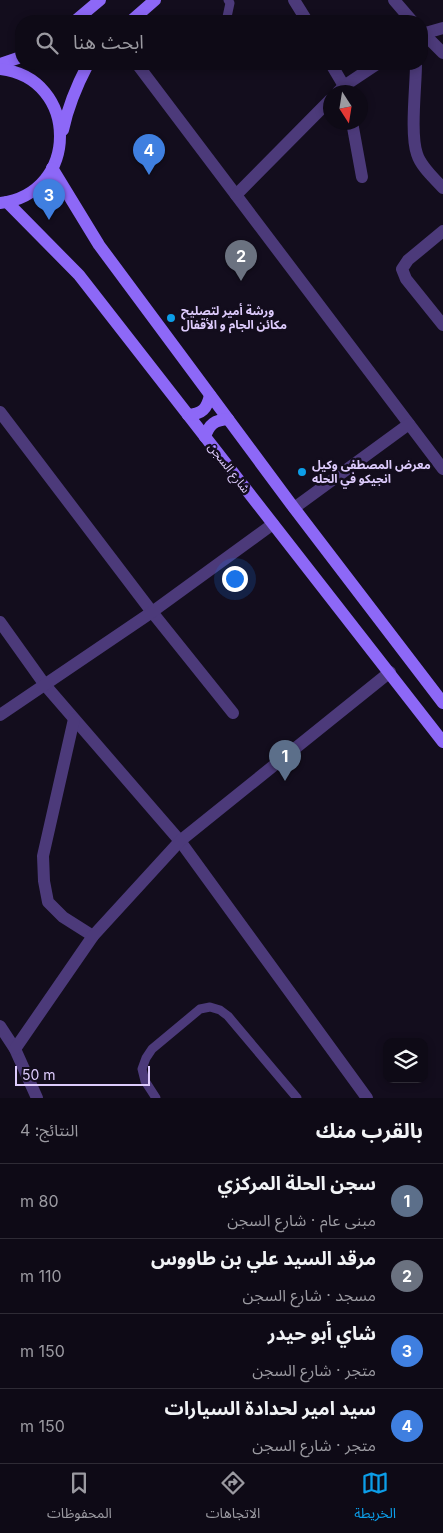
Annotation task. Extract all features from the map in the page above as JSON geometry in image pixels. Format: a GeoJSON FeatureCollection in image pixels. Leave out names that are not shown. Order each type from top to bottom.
{"type":"FeatureCollection","features":[{"type":"Feature","properties":{"kind":"main road"},"geometry":{"type":"LineString","coordinates":[[82,15],[100,0]]}},
{"type":"Feature","properties":{"kind":"main road"},"geometry":{"type":"LineString","coordinates":[[138,15],[155,0]]}},
{"type":"Feature","properties":{"kind":"main road"},"geometry":{"type":"LineString","coordinates":[[0,64],[15,59]]}},
{"type":"Feature","properties":{"kind":"main road"},"geometry":{"type":"LineString","coordinates":[[0,69],[12,70],[33,81],[49,98],[59,119],[60,142]]}},
{"type":"Feature","properties":{"kind":"main road"},"geometry":{"type":"LineString","coordinates":[[3,202],[25,195],[40,184],[52,168],[58,156],[67,112],[85,70]]}},
{"type":"Feature","properties":{"kind":"main road"},"geometry":{"type":"LineString","coordinates":[[52,168],[99,245],[294,508],[388,632],[442,699]]}},
{"type":"Feature","properties":{"kind":"main road","name":"شارع السجن"},"geometry":{"type":"LineString","coordinates":[[3,202],[79,275],[443,742]]}},
{"type":"Feature","properties":{"kind":"main road"},"geometry":{"type":"LineString","coordinates":[[188,415],[203,411],[210,395]]}},
{"type":"Feature","properties":{"kind":"main road"},"geometry":{"type":"LineString","coordinates":[[206,437],[207,430],[212,423],[221,419],[228,419]]}},
{"type":"Feature","properties":{"kind":"main road"},"geometry":{"type":"LineString","coordinates":[[370,647],[383,643],[388,636],[388,632]]}},
{"type":"Feature","properties":{"kind":"main road"},"geometry":{"type":"LineString","coordinates":[[386,668],[384,659],[389,652],[402,649]]}},
{"type":"Feature","properties":{"kind":"street"},"geometry":{"type":"LineString","coordinates":[[294,0],[303,15]]}},
{"type":"Feature","properties":{"kind":"street"},"geometry":{"type":"LineString","coordinates":[[394,0],[407,15]]}},
{"type":"Feature","properties":{"kind":"street"},"geometry":{"type":"LineString","coordinates":[[428,32],[443,28]]}},
{"type":"Feature","properties":{"kind":"street"},"geometry":{"type":"LineString","coordinates":[[428,39],[443,53]]}},
{"type":"Feature","properties":{"kind":"street"},"geometry":{"type":"LineString","coordinates":[[142,70],[443,469]]}},
{"type":"Feature","properties":{"kind":"street"},"geometry":{"type":"LineString","coordinates":[[335,70],[341,85]]}},
{"type":"Feature","properties":{"kind":"street"},"geometry":{"type":"LineString","coordinates":[[350,85],[370,70]]}},
{"type":"Feature","properties":{"kind":"street"},"geometry":{"type":"LineString","coordinates":[[416,70],[414,133],[417,154],[427,170],[443,188]]}},
{"type":"Feature","properties":{"kind":"street"},"geometry":{"type":"LineString","coordinates":[[236,195],[323,107]]}},
{"type":"Feature","properties":{"kind":"street"},"geometry":{"type":"LineString","coordinates":[[353,130],[362,176]]}},
{"type":"Feature","properties":{"kind":"street"},"geometry":{"type":"LineString","coordinates":[[443,231],[408,260],[402,269],[406,279],[443,325]]}},
{"type":"Feature","properties":{"kind":"street"},"geometry":{"type":"LineString","coordinates":[[0,412],[152,612],[233,713]]}},
{"type":"Feature","properties":{"kind":"street"},"geometry":{"type":"LineString","coordinates":[[294,508],[409,424]]}},
{"type":"Feature","properties":{"kind":"street"},"geometry":{"type":"LineString","coordinates":[[0,715],[152,612],[273,524]]}},
{"type":"Feature","properties":{"kind":"street"},"geometry":{"type":"LineString","coordinates":[[0,622],[45,685],[180,841],[367,1098]]}},
{"type":"Feature","properties":{"kind":"street"},"geometry":{"type":"LineString","coordinates":[[15,1049],[93,936],[180,841],[386,668]]}},
{"type":"Feature","properties":{"kind":"street"},"geometry":{"type":"LineString","coordinates":[[74,720],[43,856],[44,881],[48,902],[63,917],[93,936]]}},
{"type":"Feature","properties":{"kind":"street"},"geometry":{"type":"LineString","coordinates":[[0,1026],[15,1049],[37,1098]]}},
{"type":"Feature","properties":{"kind":"lane"},"geometry":{"type":"LineString","coordinates":[[227,15],[230,3],[228,0]]}},
{"type":"Feature","properties":{"kind":"lane"},"geometry":{"type":"LineString","coordinates":[[156,1098],[145,1081],[142,1069],[146,1058],[152,1049],[192,1015],[200,1009],[210,1007],[220,1010],[228,1016],[297,1098]]}},
{"type":"Feature","properties":{"kind":"place","name":"سيد امير لحدادة السيارات"},"geometry":{"type":"Point","coordinates":[149,175]}},
{"type":"Feature","properties":{"kind":"place","name":"شاي أبو حيدر"},"geometry":{"type":"Point","coordinates":[49,220]}},
{"type":"Feature","properties":{"kind":"place","name":"مرقد السيد علي بن طاووس"},"geometry":{"type":"Point","coordinates":[241,281]}},
{"type":"Feature","properties":{"kind":"place","name":"ورشة أمير لتصليح مكائن الجام و الأقفال"},"geometry":{"type":"Point","coordinates":[171,318]}},
{"type":"Feature","properties":{"kind":"place","name":"معرض المصطفى وكيل انجيكو في الحله"},"geometry":{"type":"Point","coordinates":[302,472]}},
{"type":"Feature","properties":{"kind":"place","name":"سجن الحلة المركزي"},"geometry":{"type":"Point","coordinates":[285,781]}}]}
